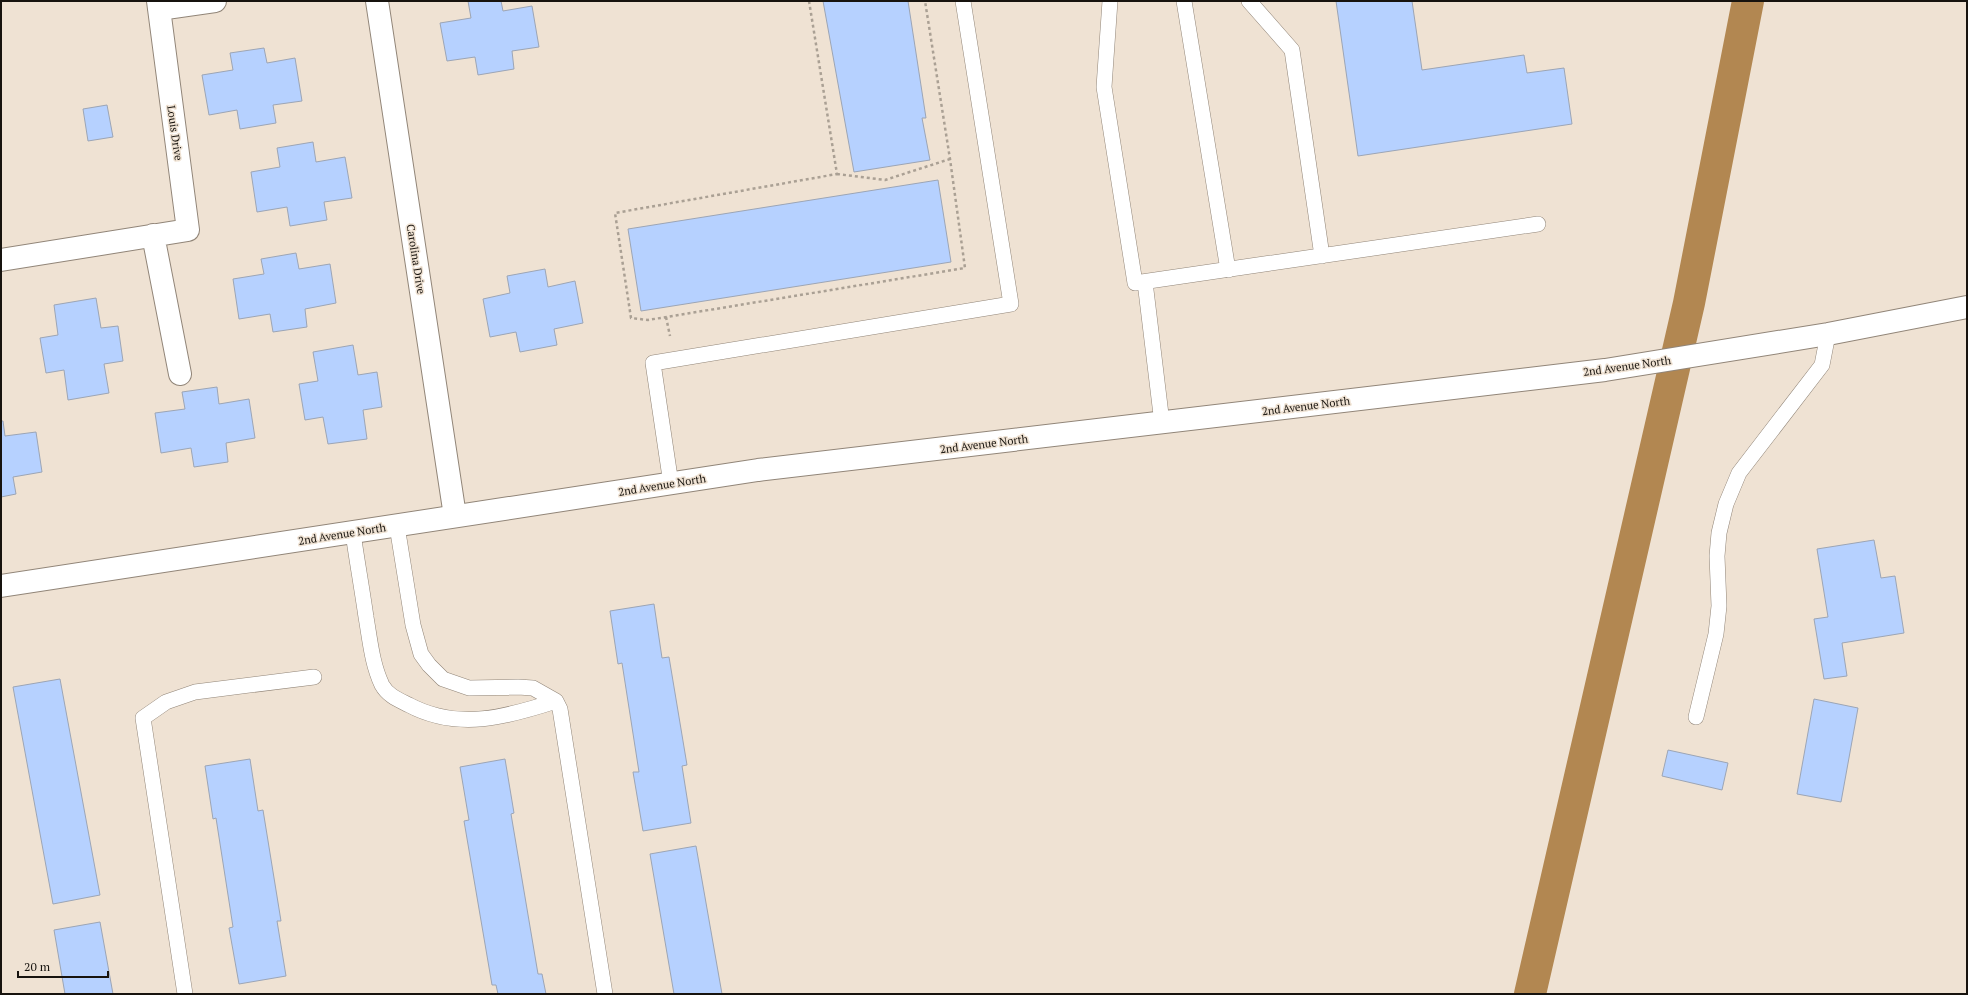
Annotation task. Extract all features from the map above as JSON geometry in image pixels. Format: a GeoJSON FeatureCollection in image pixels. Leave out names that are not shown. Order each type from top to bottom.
{"type":"FeatureCollection","features":[{"type":"Feature","properties":{"kind":"street"},"geometry":{"type":"LineString","coordinates":[[158,5],[215,1]]}},
{"type":"Feature","properties":{"kind":"street","name":"Carolina Drive"},"geometry":{"type":"LineString","coordinates":[[377,1],[455,516]]}},
{"type":"Feature","properties":{"kind":"street","name":"Louis Drive"},"geometry":{"type":"LineString","coordinates":[[1,260],[188,230],[158,5]]}},
{"type":"Feature","properties":{"kind":"street"},"geometry":{"type":"LineString","coordinates":[[153,235],[180,374]]}},
{"type":"Feature","properties":{"kind":"street","name":"2nd Avenue North"},"geometry":{"type":"LineString","coordinates":[[1,586],[758,470],[1605,370],[1828,334],[1967,307]]}},
{"type":"Feature","properties":{"kind":"lane"},"geometry":{"type":"LineString","coordinates":[[671,484],[653,363],[1011,304],[963,1]]}},
{"type":"Feature","properties":{"kind":"lane"},"geometry":{"type":"LineString","coordinates":[[1110,1],[1104,87],[1135,283],[1538,224]]}},
{"type":"Feature","properties":{"kind":"lane"},"geometry":{"type":"LineString","coordinates":[[1184,1],[1228,270]]}},
{"type":"Feature","properties":{"kind":"lane"},"geometry":{"type":"LineString","coordinates":[[1249,1],[1292,50],[1322,256]]}},
{"type":"Feature","properties":{"kind":"lane"},"geometry":{"type":"LineString","coordinates":[[1145,282],[1162,423]]}},
{"type":"Feature","properties":{"kind":"lane"},"geometry":{"type":"LineString","coordinates":[[1696,717],[1716,634],[1719,606],[1717,556],[1719,532],[1726,504],[1739,473],[1822,365],[1828,334]]}},
{"type":"Feature","properties":{"kind":"lane"},"geometry":{"type":"LineString","coordinates":[[396,526],[413,625],[421,654],[429,665],[443,679],[469,688],[533,688],[556,701],[560,709],[605,994]]}},
{"type":"Feature","properties":{"kind":"lane"},"geometry":{"type":"LineString","coordinates":[[353,533],[374,664],[383,686],[392,696],[415,708],[438,717],[478,719],[507,716],[556,701]]}},
{"type":"Feature","properties":{"kind":"lane"},"geometry":{"type":"LineString","coordinates":[[185,994],[143,718],[166,702],[195,692],[314,677]]}},
{"type":"Feature","properties":{"kind":"path"},"geometry":{"type":"LineString","coordinates":[[808,1],[837,174]]}},
{"type":"Feature","properties":{"kind":"path"},"geometry":{"type":"LineString","coordinates":[[925,1],[950,159],[965,268],[648,320],[631,318],[616,213],[837,174],[885,180],[950,159]]}},
{"type":"Feature","properties":{"kind":"path"},"geometry":{"type":"LineString","coordinates":[[666,317],[670,336]]}},
{"type":"Feature","properties":{"kind":"building"},"geometry":{"type":"Polygon","coordinates":[[[468,1],[501,1],[503,11],[532,6],[539,47],[512,51],[514,69],[478,75],[475,57],[447,61],[440,23],[471,18],[468,1]]]}},
{"type":"Feature","properties":{"kind":"building"},"geometry":{"type":"Polygon","coordinates":[[[823,1],[908,1],[926,118],[922,118],[930,160],[854,172],[823,1]]]}},
{"type":"Feature","properties":{"kind":"building"},"geometry":{"type":"Polygon","coordinates":[[[1336,1],[1412,1],[1422,70],[1524,55],[1527,73],[1564,68],[1572,124],[1358,156],[1336,1]]]}},
{"type":"Feature","properties":{"kind":"building"},"geometry":{"type":"Polygon","coordinates":[[[264,48],[267,63],[295,58],[302,101],[273,105],[276,123],[240,129],[237,110],[209,115],[202,75],[233,70],[230,53],[264,48]]]}},
{"type":"Feature","properties":{"kind":"building"},"geometry":{"type":"Polygon","coordinates":[[[107,105],[113,137],[88,141],[83,109],[107,105]]]}},
{"type":"Feature","properties":{"kind":"building"},"geometry":{"type":"Polygon","coordinates":[[[313,142],[316,162],[345,157],[352,198],[324,202],[327,220],[290,226],[287,207],[257,212],[251,172],[280,167],[277,148],[313,142]]]}},
{"type":"Feature","properties":{"kind":"building"},"geometry":{"type":"Polygon","coordinates":[[[938,180],[951,262],[641,311],[628,229],[938,180]]]}},
{"type":"Feature","properties":{"kind":"building"},"geometry":{"type":"Polygon","coordinates":[[[296,253],[299,269],[330,264],[336,303],[305,309],[307,327],[273,332],[270,314],[239,319],[233,279],[264,274],[261,259],[296,253]]]}},
{"type":"Feature","properties":{"kind":"building"},"geometry":{"type":"Polygon","coordinates":[[[545,269],[548,287],[575,281],[583,323],[554,329],[557,345],[520,352],[516,332],[490,337],[483,299],[510,293],[507,276],[545,269]]]}},
{"type":"Feature","properties":{"kind":"building"},"geometry":{"type":"Polygon","coordinates":[[[96,298],[101,328],[118,326],[123,361],[104,364],[109,393],[68,400],[64,370],[46,373],[40,338],[58,335],[54,305],[96,298]]]}},
{"type":"Feature","properties":{"kind":"building"},"geometry":{"type":"Polygon","coordinates":[[[353,345],[358,375],[377,372],[382,407],[363,410],[367,439],[328,444],[323,417],[305,420],[299,384],[318,381],[313,352],[353,345]]]}},
{"type":"Feature","properties":{"kind":"building"},"geometry":{"type":"Polygon","coordinates":[[[217,387],[219,404],[249,399],[255,438],[226,443],[228,462],[194,467],[191,448],[161,453],[155,413],[185,409],[182,392],[217,387]]]}},
{"type":"Feature","properties":{"kind":"building"},"geometry":{"type":"Polygon","coordinates":[[[1,421],[3,421],[5,436],[36,432],[42,472],[13,477],[16,494],[1,497],[1,421]]]}},
{"type":"Feature","properties":{"kind":"building"},"geometry":{"type":"Polygon","coordinates":[[[1874,540],[1881,578],[1895,576],[1904,633],[1842,643],[1847,676],[1824,679],[1814,619],[1828,617],[1817,549],[1874,540]]]}},
{"type":"Feature","properties":{"kind":"building"},"geometry":{"type":"Polygon","coordinates":[[[654,604],[662,658],[669,657],[687,765],[682,766],[691,823],[643,831],[633,772],[639,772],[622,663],[618,664],[610,611],[654,604]]]}},
{"type":"Feature","properties":{"kind":"building"},"geometry":{"type":"Polygon","coordinates":[[[60,679],[100,895],[53,904],[13,687],[60,679]]]}},
{"type":"Feature","properties":{"kind":"building"},"geometry":{"type":"Polygon","coordinates":[[[1814,699],[1858,708],[1841,802],[1797,794],[1814,699]]]}},
{"type":"Feature","properties":{"kind":"building"},"geometry":{"type":"Polygon","coordinates":[[[1668,750],[1728,763],[1722,790],[1662,776],[1668,750]]]}},
{"type":"Feature","properties":{"kind":"building"},"geometry":{"type":"Polygon","coordinates":[[[250,759],[258,811],[263,810],[281,921],[277,921],[286,976],[239,984],[229,928],[233,927],[216,818],[213,819],[205,766],[250,759]]]}},
{"type":"Feature","properties":{"kind":"building"},"geometry":{"type":"Polygon","coordinates":[[[505,759],[514,813],[511,814],[538,974],[542,974],[546,994],[498,994],[496,985],[492,985],[464,821],[469,820],[460,767],[505,759]]]}},
{"type":"Feature","properties":{"kind":"building"},"geometry":{"type":"Polygon","coordinates":[[[696,846],[722,994],[674,994],[650,854],[696,846]]]}},
{"type":"Feature","properties":{"kind":"building"},"geometry":{"type":"Polygon","coordinates":[[[100,922],[113,994],[65,994],[54,930],[100,922]]]}},
{"type":"Feature","properties":{"kind":"waterway"},"geometry":{"type":"LineString","coordinates":[[1530,994],[1689,303],[1748,1]]}}]}
